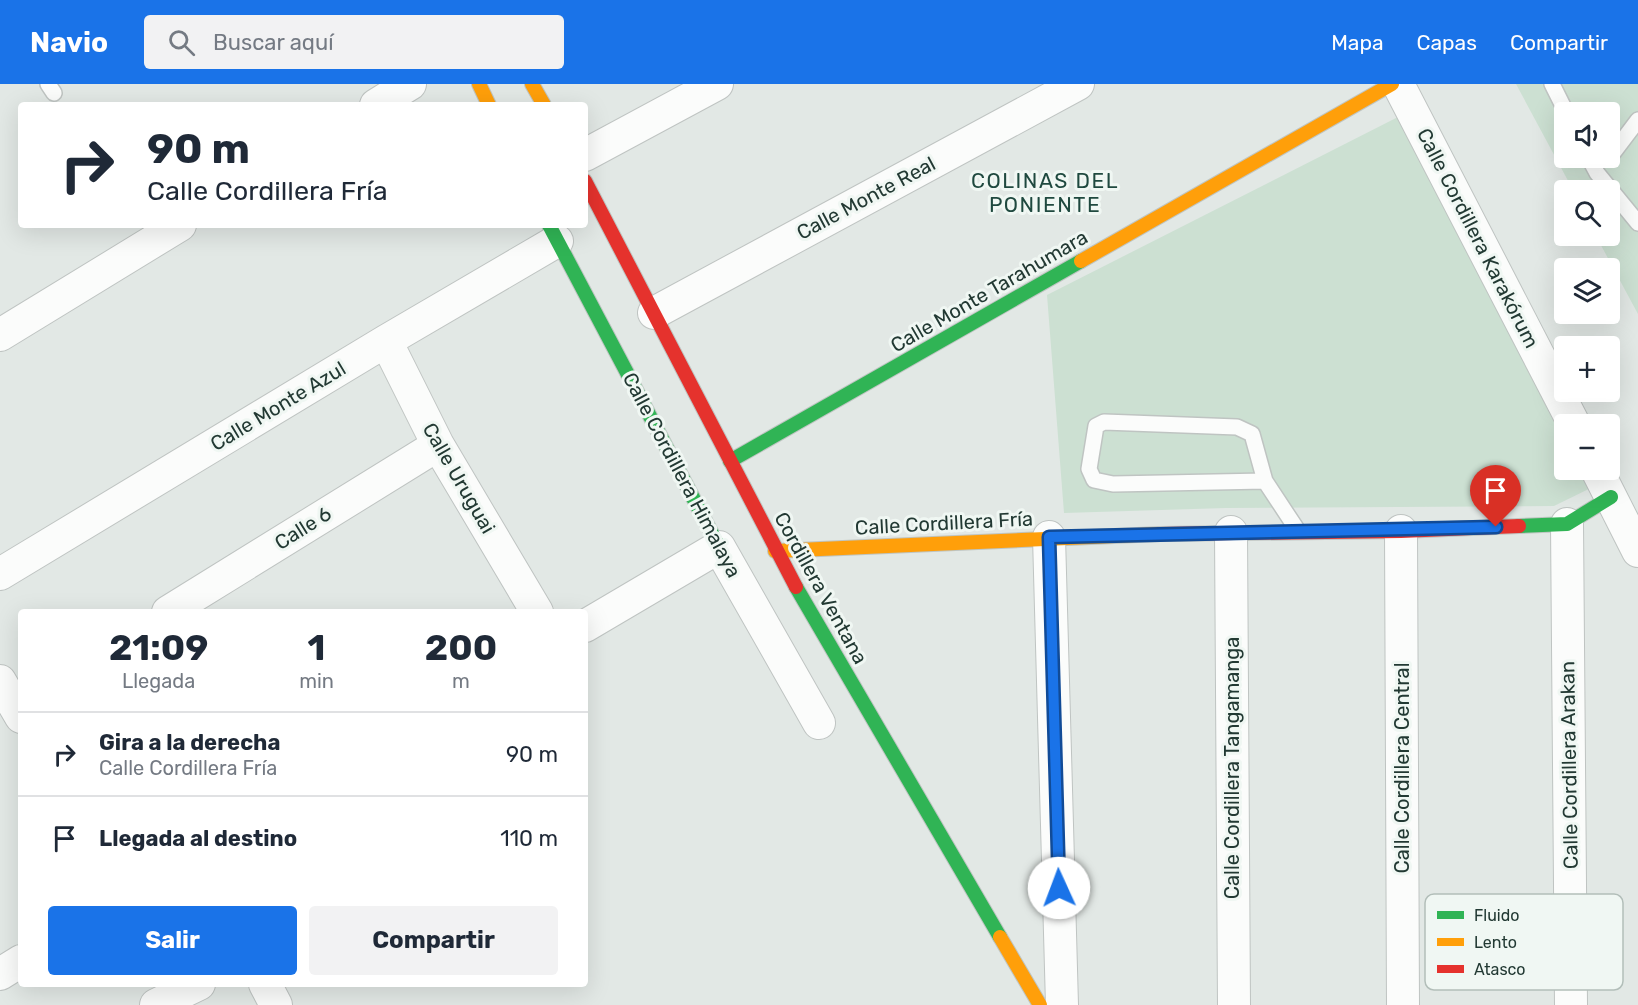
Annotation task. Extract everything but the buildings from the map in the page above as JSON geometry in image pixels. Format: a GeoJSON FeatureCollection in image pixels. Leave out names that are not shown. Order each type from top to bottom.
{"type":"FeatureCollection","features":[{"type":"Feature","properties":{"kind":"street"},"geometry":{"type":"LineString","coordinates":[[381,102],[410,84]]}},
{"type":"Feature","properties":{"kind":"street"},"geometry":{"type":"LineString","coordinates":[[479,84],[488,102]]}},
{"type":"Feature","properties":{"kind":"street"},"geometry":{"type":"LineString","coordinates":[[532,84],[541,102]]}},
{"type":"Feature","properties":{"kind":"street"},"geometry":{"type":"LineString","coordinates":[[588,153],[717,84]]}},
{"type":"Feature","properties":{"kind":"street","name":"Calle Monte Real"},"geometry":{"type":"LineString","coordinates":[[654,313],[1078,84]]}},
{"type":"Feature","properties":{"kind":"street","name":"Calle Monte Tarahumara"},"geometry":{"type":"LineString","coordinates":[[730,461],[1392,84]]}},
{"type":"Feature","properties":{"kind":"street","name":"Calle Cordillera Karakórum"},"geometry":{"type":"LineString","coordinates":[[1398,84],[1569,414]]}},
{"type":"Feature","properties":{"kind":"street","name":"Cordillera Ventana"},"geometry":{"type":"LineString","coordinates":[[588,187],[775,550],[1040,1005]]}},
{"type":"Feature","properties":{"kind":"street"},"geometry":{"type":"LineString","coordinates":[[0,335],[175,228]]}},
{"type":"Feature","properties":{"kind":"street","name":"Calle Monte Azul"},"geometry":{"type":"LineString","coordinates":[[0,574],[386,340],[553,233]]}},
{"type":"Feature","properties":{"kind":"street","name":"Calle Cordillera Himalaya"},"geometry":{"type":"LineString","coordinates":[[553,233],[719,547],[819,723]]}},
{"type":"Feature","properties":{"kind":"street","name":"Calle Uruguai"},"geometry":{"type":"LineString","coordinates":[[386,340],[438,445],[535,609]]}},
{"type":"Feature","properties":{"kind":"street","name":"Calle 6"},"geometry":{"type":"LineString","coordinates":[[173,609],[438,445]]}},
{"type":"Feature","properties":{"kind":"street"},"geometry":{"type":"LineString","coordinates":[[1567,524],[1604,483],[1638,551]]}},
{"type":"Feature","properties":{"kind":"street","name":"Calle Cordillera Fría"},"geometry":{"type":"LineString","coordinates":[[775,550],[1049,537],[1231,532],[1401,531],[1567,524]]}},
{"type":"Feature","properties":{"kind":"street","name":"Calle Cordillera Arakan"},"geometry":{"type":"LineString","coordinates":[[1567,524],[1570,894]]}},
{"type":"Feature","properties":{"kind":"street","name":"Calle Cordillera Central"},"geometry":{"type":"LineString","coordinates":[[1401,531],[1403,1005]]}},
{"type":"Feature","properties":{"kind":"street","name":"Calle Cordillera Tangamanga"},"geometry":{"type":"LineString","coordinates":[[1231,532],[1234,1005]]}},
{"type":"Feature","properties":{"kind":"street"},"geometry":{"type":"LineString","coordinates":[[1049,537],[1062,1005]]}},
{"type":"Feature","properties":{"kind":"street"},"geometry":{"type":"LineString","coordinates":[[588,624],[719,547]]}},
{"type":"Feature","properties":{"kind":"street"},"geometry":{"type":"LineString","coordinates":[[0,974],[18,963]]}},
{"type":"Feature","properties":{"kind":"street"},"geometry":{"type":"LineString","coordinates":[[267,987],[276,1005]]}},
{"type":"Feature","properties":{"kind":"street","name":"Calle Cordillera Arakan"},"geometry":{"type":"LineString","coordinates":[[1571,990],[1571,1005]]}},
{"type":"Feature","properties":{"kind":"lane"},"geometry":{"type":"LineString","coordinates":[[1552,84],[1561,102]]}},
{"type":"Feature","properties":{"kind":"lane"},"geometry":{"type":"LineString","coordinates":[[1620,143],[1638,120]]}},
{"type":"Feature","properties":{"kind":"lane"},"geometry":{"type":"LineString","coordinates":[[1594,168],[1638,223]]}},
{"type":"Feature","properties":{"kind":"lane"},"geometry":{"type":"LineString","coordinates":[[1597,173],[1601,168]]}},
{"type":"Feature","properties":{"kind":"lane"},"geometry":{"type":"LineString","coordinates":[[1265,481],[1113,484],[1094,480],[1089,469],[1096,426],[1104,422],[1237,427],[1252,434],[1265,481],[1298,531]]}},
{"type":"Feature","properties":{"kind":"green space"},"geometry":{"type":"Polygon","coordinates":[[[1516,84],[1638,84],[1638,314],[1620,281],[1620,258],[1608,258],[1601,246],[1620,246],[1620,180],[1568,180],[1561,168],[1620,168],[1620,102],[1554,102],[1554,155],[1516,84]]]}},
{"type":"Feature","properties":{"kind":"green space"},"geometry":{"type":"Polygon","coordinates":[[[1398,117],[1559,414],[1554,414],[1554,480],[1602,480],[1603,482],[1554,506],[1226,508],[1064,513],[1047,295],[1398,117]]]}},
{"type":"Feature","properties":{"kind":"traffic: fast"},"geometry":{"type":"LineString","coordinates":[[551,228],[719,547]]}},
{"type":"Feature","properties":{"kind":"traffic: fast"},"geometry":{"type":"LineString","coordinates":[[730,461],[1081,261]]}},
{"type":"Feature","properties":{"kind":"traffic: fast"},"geometry":{"type":"LineString","coordinates":[[1519,526],[1567,524],[1611,497]]}},
{"type":"Feature","properties":{"kind":"traffic: fast"},"geometry":{"type":"LineString","coordinates":[[796,587],[1000,937]]}},
{"type":"Feature","properties":{"kind":"traffic: slow"},"geometry":{"type":"LineString","coordinates":[[479,84],[488,102]]}},
{"type":"Feature","properties":{"kind":"traffic: slow"},"geometry":{"type":"LineString","coordinates":[[532,84],[542,102]]}},
{"type":"Feature","properties":{"kind":"traffic: slow"},"geometry":{"type":"LineString","coordinates":[[1081,261],[1392,84]]}},
{"type":"Feature","properties":{"kind":"traffic: slow"},"geometry":{"type":"LineString","coordinates":[[775,551],[1160,534]]}},
{"type":"Feature","properties":{"kind":"traffic: slow"},"geometry":{"type":"LineString","coordinates":[[1000,937],[1040,1005]]}},
{"type":"Feature","properties":{"kind":"traffic: jam"},"geometry":{"type":"LineString","coordinates":[[588,187],[796,587]]}},
{"type":"Feature","properties":{"kind":"traffic: jam"},"geometry":{"type":"LineString","coordinates":[[1160,534],[1401,531],[1519,526]]}},
{"type":"Feature","properties":{"kind":"district","name":"COLINAS DEL PONIENTE"},"geometry":{"type":"Point","coordinates":[1045,192]}},
{"type":"Feature","properties":{"kind":"route"},"geometry":{"type":"LineString","coordinates":[[1059,888],[1049,537],[1231,532],[1401,531],[1496,527]]}}]}
